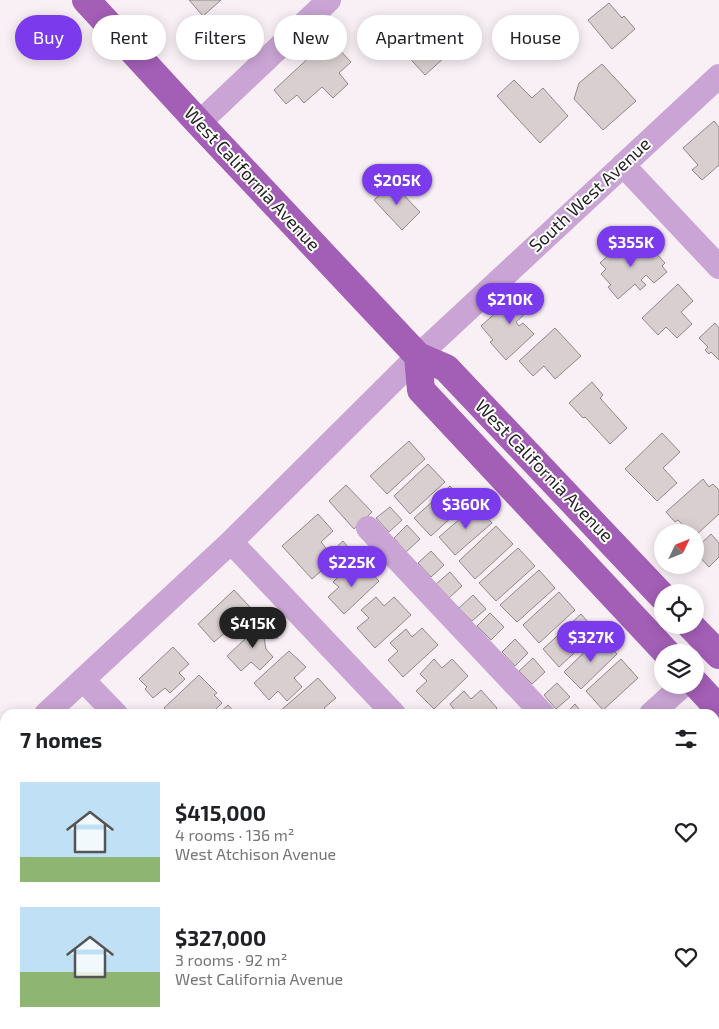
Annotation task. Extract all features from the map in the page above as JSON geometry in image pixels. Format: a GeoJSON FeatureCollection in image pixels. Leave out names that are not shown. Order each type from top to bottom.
{"type":"FeatureCollection","features":[{"type":"Feature","properties":{"kind":"main road","name":"West California Avenue"},"geometry":{"type":"LineString","coordinates":[[90,1],[199,123],[418,356],[446,368],[654,588]]}},
{"type":"Feature","properties":{"kind":"main road","name":"West California Avenue"},"geometry":{"type":"LineString","coordinates":[[418,356],[421,390],[659,644]]}},
{"type":"Feature","properties":{"kind":"main road"},"geometry":{"type":"LineString","coordinates":[[699,634],[719,655]]}},
{"type":"Feature","properties":{"kind":"main road"},"geometry":{"type":"LineString","coordinates":[[704,678],[716,679],[719,682]]}},
{"type":"Feature","properties":{"kind":"main road"},"geometry":{"type":"LineString","coordinates":[[704,693],[719,709]]}},
{"type":"Feature","properties":{"kind":"street"},"geometry":{"type":"LineString","coordinates":[[199,123],[329,0]]}},
{"type":"Feature","properties":{"kind":"street","name":"South West Avenue"},"geometry":{"type":"LineString","coordinates":[[52,709],[231,542],[418,356],[719,76]]}},
{"type":"Feature","properties":{"kind":"street"},"geometry":{"type":"LineString","coordinates":[[622,165],[719,267]]}},
{"type":"Feature","properties":{"kind":"street"},"geometry":{"type":"LineString","coordinates":[[368,528],[538,709]]}},
{"type":"Feature","properties":{"kind":"street"},"geometry":{"type":"LineString","coordinates":[[231,542],[389,709]]}},
{"type":"Feature","properties":{"kind":"street"},"geometry":{"type":"LineString","coordinates":[[84,680],[111,709]]}},
{"type":"Feature","properties":{"kind":"street"},"geometry":{"type":"LineString","coordinates":[[657,709],[673,694]]}},
{"type":"Feature","properties":{"kind":"building"},"geometry":{"type":"Polygon","coordinates":[[[189,0],[221,0],[204,15],[189,0]]]}},
{"type":"Feature","properties":{"kind":"building"},"geometry":{"type":"Polygon","coordinates":[[[609,3],[635,29],[612,49],[588,20],[609,3]]]}},
{"type":"Feature","properties":{"kind":"building"},"geometry":{"type":"Polygon","coordinates":[[[347,58],[351,62],[339,73],[348,84],[333,98],[322,87],[304,103],[297,95],[286,104],[274,90],[306,60],[347,60],[347,58]]]}},
{"type":"Feature","properties":{"kind":"building"},"geometry":{"type":"Polygon","coordinates":[[[411,60],[442,60],[425,75],[411,60]]]}},
{"type":"Feature","properties":{"kind":"building"},"geometry":{"type":"Polygon","coordinates":[[[602,64],[636,101],[603,130],[574,99],[579,83],[602,64]]]}},
{"type":"Feature","properties":{"kind":"building"},"geometry":{"type":"Polygon","coordinates":[[[514,80],[532,98],[543,88],[568,116],[540,143],[497,96],[514,80]]]}},
{"type":"Feature","properties":{"kind":"building"},"geometry":{"type":"Polygon","coordinates":[[[714,121],[719,127],[719,165],[702,180],[692,170],[698,165],[683,148],[714,121]]]}},
{"type":"Feature","properties":{"kind":"building"},"geometry":{"type":"Polygon","coordinates":[[[392,183],[420,212],[402,230],[374,200],[392,183]]]}},
{"type":"Feature","properties":{"kind":"building"},"geometry":{"type":"Polygon","coordinates":[[[626,239],[634,248],[639,244],[647,253],[652,249],[665,263],[662,266],[667,272],[654,283],[646,275],[641,280],[646,285],[640,290],[635,284],[618,299],[608,287],[611,285],[601,274],[606,269],[600,263],[626,239]]]}},
{"type":"Feature","properties":{"kind":"building"},"geometry":{"type":"Polygon","coordinates":[[[678,284],[693,301],[681,312],[692,324],[677,338],[666,327],[658,335],[642,318],[678,284]]]}},
{"type":"Feature","properties":{"kind":"building"},"geometry":{"type":"Polygon","coordinates":[[[522,289],[536,304],[516,322],[519,326],[523,323],[534,334],[506,360],[490,342],[493,340],[481,326],[522,289]]]}},
{"type":"Feature","properties":{"kind":"building"},"geometry":{"type":"Polygon","coordinates":[[[715,323],[719,328],[719,360],[711,352],[709,354],[705,350],[708,347],[699,338],[715,323]]]}},
{"type":"Feature","properties":{"kind":"building"},"geometry":{"type":"Polygon","coordinates":[[[555,328],[581,356],[555,379],[544,366],[533,376],[519,361],[555,328]]]}},
{"type":"Feature","properties":{"kind":"building"},"geometry":{"type":"Polygon","coordinates":[[[592,382],[603,395],[600,398],[627,428],[610,444],[569,403],[592,382]]]}},
{"type":"Feature","properties":{"kind":"building"},"geometry":{"type":"Polygon","coordinates":[[[662,433],[680,452],[663,468],[677,483],[657,501],[625,469],[662,433]]]}},
{"type":"Feature","properties":{"kind":"building"},"geometry":{"type":"Polygon","coordinates":[[[409,441],[425,459],[387,494],[370,476],[409,441]]]}},
{"type":"Feature","properties":{"kind":"building"},"geometry":{"type":"Polygon","coordinates":[[[428,464],[445,482],[410,514],[394,496],[428,464]]]}},
{"type":"Feature","properties":{"kind":"building"},"geometry":{"type":"Polygon","coordinates":[[[703,479],[709,487],[713,484],[719,490],[719,514],[704,528],[704,524],[682,524],[678,520],[675,522],[666,512],[703,479]]]}},
{"type":"Feature","properties":{"kind":"building"},"geometry":{"type":"Polygon","coordinates":[[[346,485],[372,512],[354,529],[329,501],[346,485]]]}},
{"type":"Feature","properties":{"kind":"building"},"geometry":{"type":"Polygon","coordinates":[[[450,486],[466,504],[431,536],[414,518],[450,486]]]}},
{"type":"Feature","properties":{"kind":"building"},"geometry":{"type":"Polygon","coordinates":[[[476,505],[492,523],[455,555],[439,537],[476,505]]]}},
{"type":"Feature","properties":{"kind":"building"},"geometry":{"type":"Polygon","coordinates":[[[390,507],[402,520],[389,532],[376,518],[390,507]]]}},
{"type":"Feature","properties":{"kind":"building"},"geometry":{"type":"Polygon","coordinates":[[[318,514],[333,531],[321,542],[330,553],[343,541],[348,547],[312,579],[282,546],[318,514]]]}},
{"type":"Feature","properties":{"kind":"building"},"geometry":{"type":"Polygon","coordinates":[[[407,525],[420,539],[406,552],[394,538],[407,525]]]}},
{"type":"Feature","properties":{"kind":"building"},"geometry":{"type":"Polygon","coordinates":[[[496,526],[513,544],[475,579],[459,561],[496,526]]]}},
{"type":"Feature","properties":{"kind":"building"},"geometry":{"type":"Polygon","coordinates":[[[711,534],[719,543],[719,557],[709,567],[704,562],[704,541],[711,534]]]}},
{"type":"Feature","properties":{"kind":"building"},"geometry":{"type":"Polygon","coordinates":[[[518,548],[535,566],[496,601],[479,583],[518,548]]]}},
{"type":"Feature","properties":{"kind":"building"},"geometry":{"type":"Polygon","coordinates":[[[431,551],[444,565],[431,577],[418,563],[431,551]]]}},
{"type":"Feature","properties":{"kind":"building"},"geometry":{"type":"Polygon","coordinates":[[[363,564],[379,581],[344,614],[328,597],[339,587],[333,582],[347,568],[353,574],[363,564]]]}},
{"type":"Feature","properties":{"kind":"building"},"geometry":{"type":"Polygon","coordinates":[[[539,570],[555,588],[517,622],[500,605],[539,570]]]}},
{"type":"Feature","properties":{"kind":"building"},"geometry":{"type":"Polygon","coordinates":[[[450,572],[462,586],[449,598],[436,584],[450,572]]]}},
{"type":"Feature","properties":{"kind":"building"},"geometry":{"type":"Polygon","coordinates":[[[234,590],[250,607],[239,618],[245,625],[232,637],[227,631],[214,642],[198,624],[234,590]]]}},
{"type":"Feature","properties":{"kind":"building"},"geometry":{"type":"Polygon","coordinates":[[[559,592],[575,610],[539,643],[523,625],[559,592]]]}},
{"type":"Feature","properties":{"kind":"building"},"geometry":{"type":"Polygon","coordinates":[[[473,595],[486,609],[472,621],[459,608],[473,595]]]}},
{"type":"Feature","properties":{"kind":"building"},"geometry":{"type":"Polygon","coordinates":[[[376,597],[384,606],[394,597],[411,615],[375,648],[357,628],[369,618],[361,610],[376,597]]]}},
{"type":"Feature","properties":{"kind":"building"},"geometry":{"type":"Polygon","coordinates":[[[490,613],[504,627],[491,640],[477,626],[490,613]]]}},
{"type":"Feature","properties":{"kind":"building"},"geometry":{"type":"Polygon","coordinates":[[[581,614],[597,632],[559,667],[543,649],[581,614]]]}},
{"type":"Feature","properties":{"kind":"building"},"geometry":{"type":"Polygon","coordinates":[[[263,622],[278,638],[264,638],[266,649],[273,657],[260,670],[251,662],[241,671],[227,656],[263,622]]]}},
{"type":"Feature","properties":{"kind":"building"},"geometry":{"type":"Polygon","coordinates":[[[422,628],[438,645],[403,677],[388,660],[398,651],[390,643],[406,629],[412,637],[422,628]]]}},
{"type":"Feature","properties":{"kind":"building"},"geometry":{"type":"Polygon","coordinates":[[[601,636],[617,654],[581,689],[564,672],[601,636]]]}},
{"type":"Feature","properties":{"kind":"building"},"geometry":{"type":"Polygon","coordinates":[[[515,639],[528,653],[515,666],[502,652],[515,639]]]}},
{"type":"Feature","properties":{"kind":"building"},"geometry":{"type":"Polygon","coordinates":[[[173,647],[189,664],[179,673],[185,679],[170,693],[165,688],[153,698],[145,689],[147,687],[139,679],[173,647]]]}},
{"type":"Feature","properties":{"kind":"building"},"geometry":{"type":"Polygon","coordinates":[[[289,651],[306,667],[294,678],[302,687],[287,701],[278,691],[269,700],[254,683],[289,651]]]}},
{"type":"Feature","properties":{"kind":"building"},"geometry":{"type":"Polygon","coordinates":[[[533,658],[545,672],[532,684],[519,671],[533,658]]]}},
{"type":"Feature","properties":{"kind":"building"},"geometry":{"type":"Polygon","coordinates":[[[434,659],[442,668],[452,659],[468,676],[434,709],[416,691],[427,681],[420,674],[434,659]]]}},
{"type":"Feature","properties":{"kind":"building"},"geometry":{"type":"Polygon","coordinates":[[[621,659],[638,678],[604,709],[586,691],[621,659]]]}},
{"type":"Feature","properties":{"kind":"building"},"geometry":{"type":"Polygon","coordinates":[[[199,675],[217,693],[214,695],[222,703],[216,709],[164,708],[199,675]]]}},
{"type":"Feature","properties":{"kind":"building"},"geometry":{"type":"Polygon","coordinates":[[[318,678],[336,698],[325,709],[282,709],[318,678]]]}},
{"type":"Feature","properties":{"kind":"building"},"geometry":{"type":"Polygon","coordinates":[[[557,683],[570,697],[556,709],[544,695],[557,683]]]}},
{"type":"Feature","properties":{"kind":"building"},"geometry":{"type":"Polygon","coordinates":[[[481,690],[497,708],[454,709],[450,704],[464,691],[471,699],[481,690]]]}},
{"type":"Feature","properties":{"kind":"building"},"geometry":{"type":"Polygon","coordinates":[[[575,704],[579,709],[570,709],[575,704]]]}},
{"type":"Feature","properties":{"kind":"building"},"geometry":{"type":"Polygon","coordinates":[[[228,705],[232,709],[224,709],[228,705]]]}}]}
